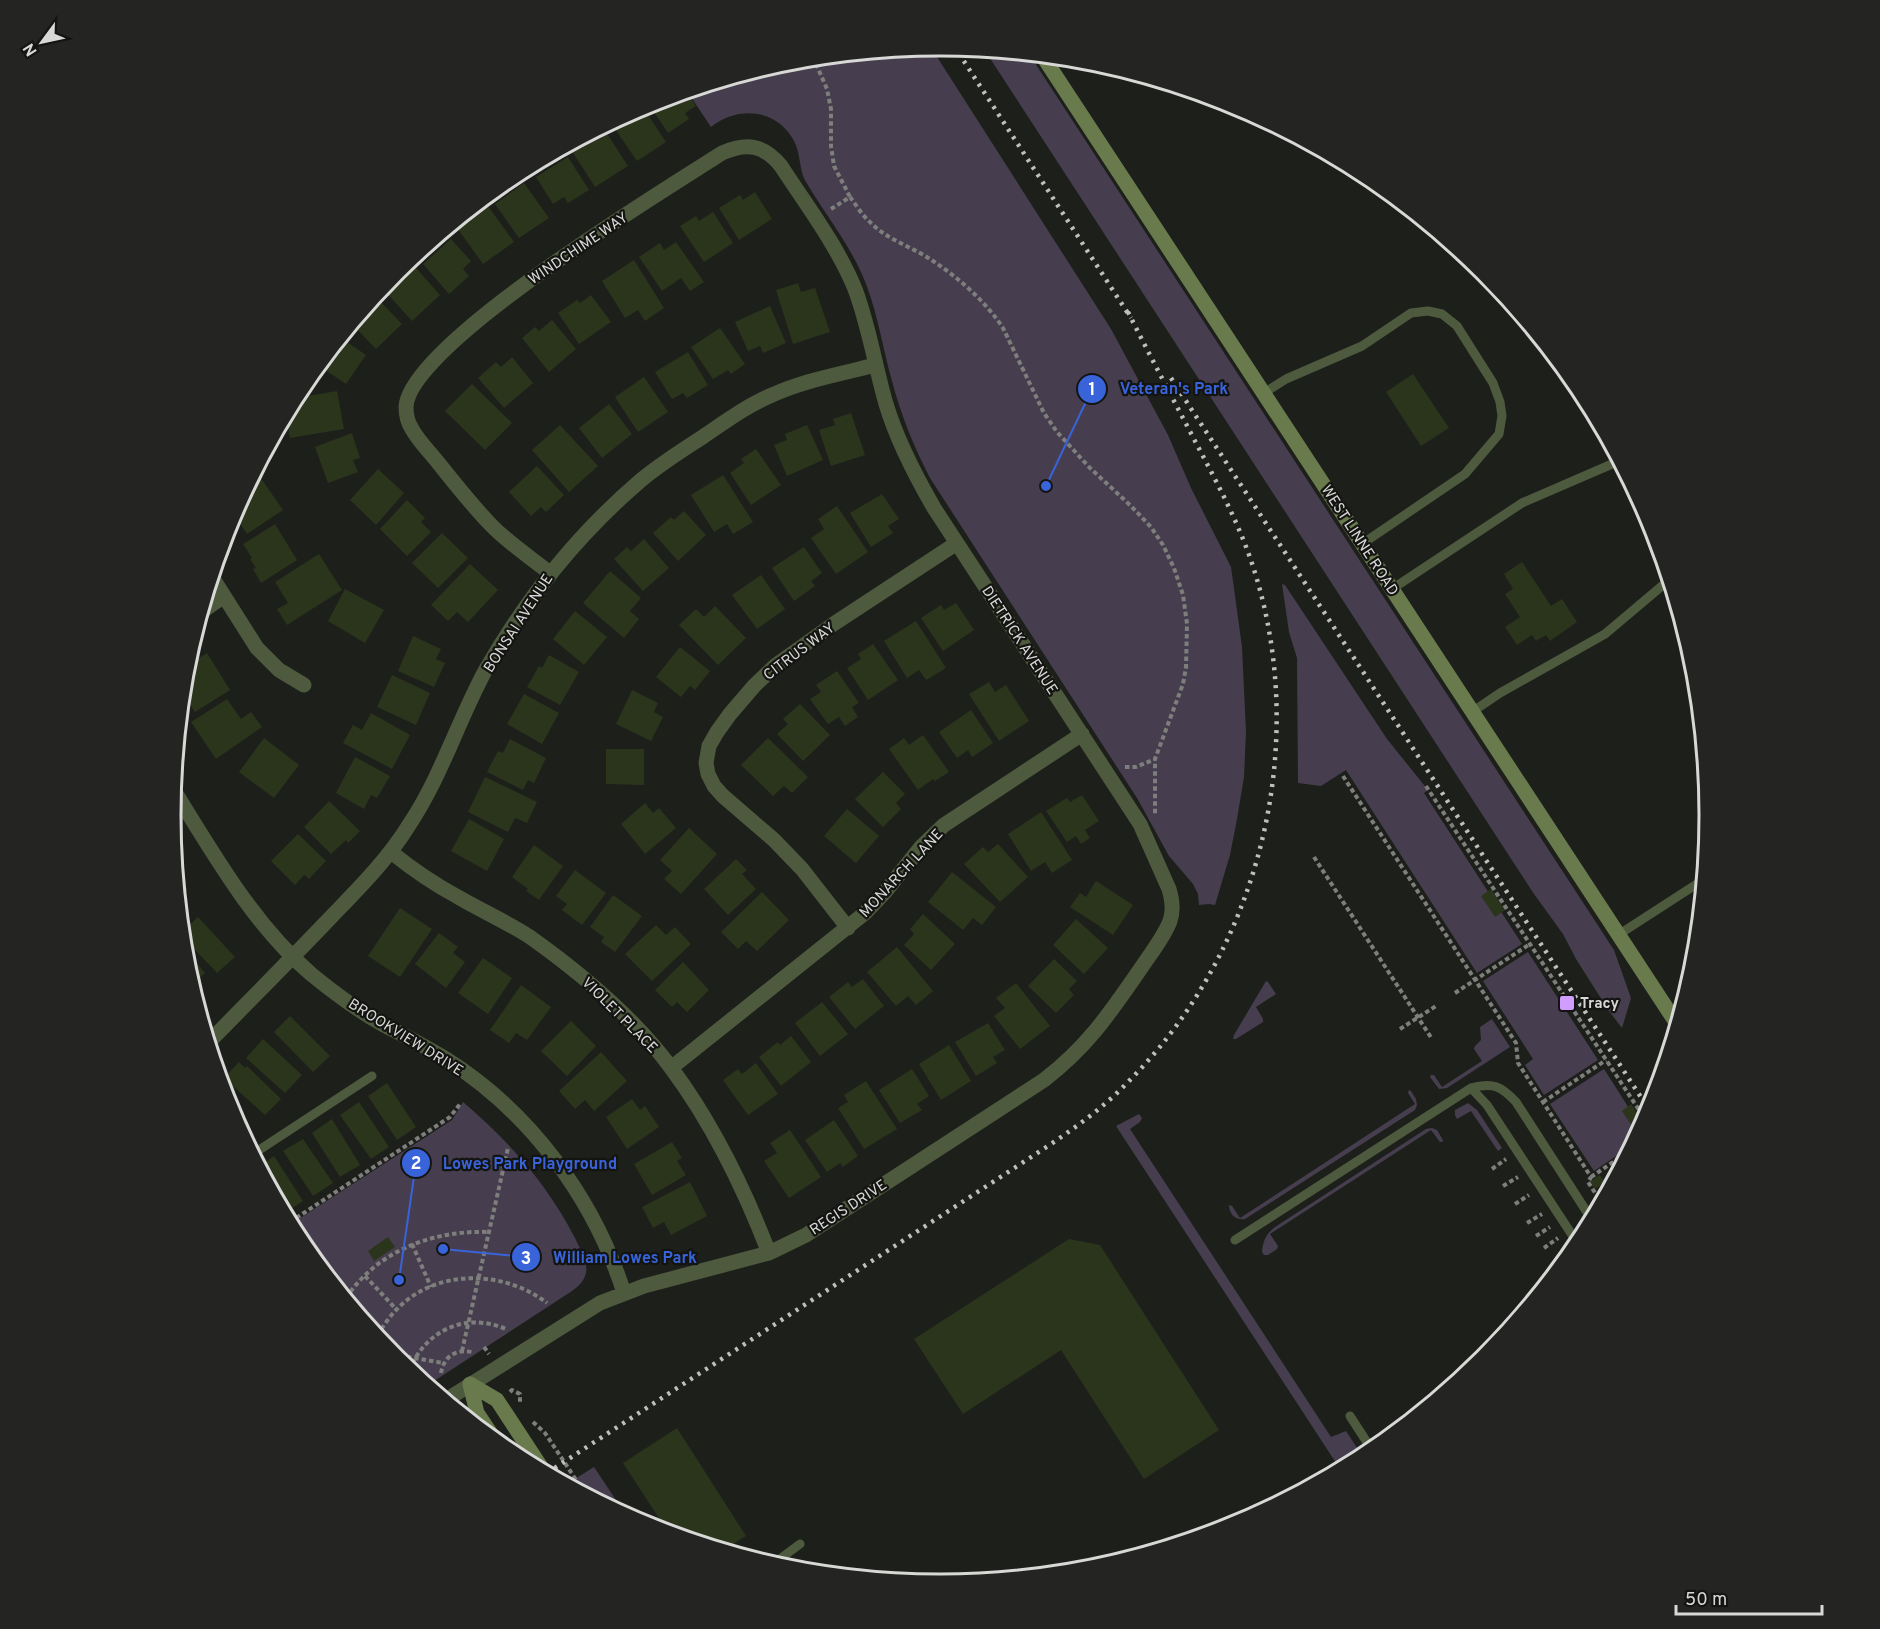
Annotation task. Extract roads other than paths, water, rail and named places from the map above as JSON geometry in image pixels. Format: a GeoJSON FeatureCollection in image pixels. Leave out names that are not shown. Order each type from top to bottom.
{"type":"FeatureCollection","features":[{"type":"Feature","properties":{"kind":"street","name":"WEST LINNE ROAD"},"geometry":{"type":"LineString","coordinates":[[1048,63],[1672,1016]]}},
{"type":"Feature","properties":{"kind":"street","name":"WINDCHIME WAY"},"geometry":{"type":"LineString","coordinates":[[550,573],[495,529],[479,513],[417,437],[408,418],[406,407],[408,397],[415,382],[425,371],[463,334],[515,291],[573,250],[722,153],[732,149],[751,147],[764,150],[781,166],[846,268],[865,318],[876,365]]}},
{"type":"Feature","properties":{"kind":"street","name":"DIETRICK AVENUE"},"geometry":{"type":"LineString","coordinates":[[876,365],[887,406],[915,475],[1147,836],[1169,889],[1173,910]]}},
{"type":"Feature","properties":{"kind":"street","name":"BONSAI AVENUE"},"geometry":{"type":"LineString","coordinates":[[215,1036],[391,852],[425,798],[483,675],[501,643],[550,573],[607,512],[641,481],[674,456],[746,408],[795,385],[876,365]]}},
{"type":"Feature","properties":{"kind":"street","name":"CITRUS WAY"},"geometry":{"type":"LineString","coordinates":[[848,928],[802,869],[714,786],[706,763],[709,746],[736,707],[776,665],[826,629],[957,543]]}},
{"type":"Feature","properties":{"kind":"street"},"geometry":{"type":"LineString","coordinates":[[217,585],[257,648],[279,670],[304,685]]}},
{"type":"Feature","properties":{"kind":"street"},"geometry":{"type":"LineString","coordinates":[[211,605],[224,596]]}},
{"type":"Feature","properties":{"kind":"street","name":"MONARCH LANE"},"geometry":{"type":"LineString","coordinates":[[671,1068],[865,913],[921,847],[944,825],[1082,735]]}},
{"type":"Feature","properties":{"kind":"street","name":"BROOKVIEW DRIVE"},"geometry":{"type":"LineString","coordinates":[[181,802],[243,898],[260,921],[293,957],[344,999],[380,1023],[448,1060],[507,1106],[548,1150],[574,1188],[609,1251],[624,1293]]}},
{"type":"Feature","properties":{"kind":"street","name":"VIOLET PLACE"},"geometry":{"type":"LineString","coordinates":[[391,852],[435,884],[528,936],[561,960],[621,1011],[671,1068],[712,1129],[729,1161],[769,1253]]}},
{"type":"Feature","properties":{"kind":"street","name":"REGIS DRIVE"},"geometry":{"type":"LineString","coordinates":[[453,1396],[600,1303],[624,1293],[769,1253],[806,1235],[1044,1080],[1078,1052],[1110,1014],[1158,943],[1171,920],[1173,910]]}},
{"type":"Feature","properties":{"kind":"street"},"geometry":{"type":"LineString","coordinates":[[470,1384],[477,1413],[481,1419]]}},
{"type":"Feature","properties":{"kind":"street"},"geometry":{"type":"LineString","coordinates":[[470,1384],[497,1400],[534,1456]]}},
{"type":"Feature","properties":{"kind":"lane"},"geometry":{"type":"LineString","coordinates":[[1264,393],[1286,379],[1362,346],[1411,313],[1428,311],[1442,314],[1457,326],[1493,383],[1502,416],[1499,434],[1465,474],[1362,544]]}},
{"type":"Feature","properties":{"kind":"lane"},"geometry":{"type":"LineString","coordinates":[[1392,589],[1522,503],[1613,464]]}},
{"type":"Feature","properties":{"kind":"lane"},"geometry":{"type":"LineString","coordinates":[[1472,712],[1500,693],[1605,634],[1663,585]]}},
{"type":"Feature","properties":{"kind":"lane"},"geometry":{"type":"LineString","coordinates":[[1618,935],[1695,885]]}},
{"type":"Feature","properties":{"kind":"lane"},"geometry":{"type":"LineString","coordinates":[[259,1150],[372,1076]]}},
{"type":"Feature","properties":{"kind":"lane"},"geometry":{"type":"LineString","coordinates":[[1235,1240],[1438,1108],[1471,1088],[1482,1085],[1492,1085],[1505,1090],[1516,1102],[1586,1211]]}},
{"type":"Feature","properties":{"kind":"lane"},"geometry":{"type":"LineString","coordinates":[[1471,1088],[1487,1105],[1572,1235]]}},
{"type":"Feature","properties":{"kind":"lane"},"geometry":{"type":"LineString","coordinates":[[1350,1416],[1367,1442]]}},
{"type":"Feature","properties":{"kind":"lane"},"geometry":{"type":"LineString","coordinates":[[783,1557],[800,1544]]}},
{"type":"Feature","properties":{"kind":"railway"},"geometry":{"type":"LineString","coordinates":[[961,56],[1131,318]]}},
{"type":"Feature","properties":{"kind":"railway"},"geometry":{"type":"LineString","coordinates":[[554,1468],[1089,1117],[1126,1084],[1173,1030],[1212,970],[1242,904],[1263,836],[1275,765],[1276,693],[1267,622],[1248,552],[1236,524],[1127,310]]}},
{"type":"Feature","properties":{"kind":"railway"},"geometry":{"type":"LineString","coordinates":[[1171,378],[1643,1100]]}},
{"type":"Feature","properties":{"kind":"place","name":"Veteran's Park"},"geometry":{"type":"Point","coordinates":[1046,486]}},
{"type":"Feature","properties":{"kind":"place","name":"Tracy"},"geometry":{"type":"Point","coordinates":[1567,1003]}},
{"type":"Feature","properties":{"kind":"place","name":"William Lowes Park"},"geometry":{"type":"Point","coordinates":[443,1249]}},
{"type":"Feature","properties":{"kind":"place","name":"Lowes Park Playground"},"geometry":{"type":"Point","coordinates":[399,1280]}}]}
